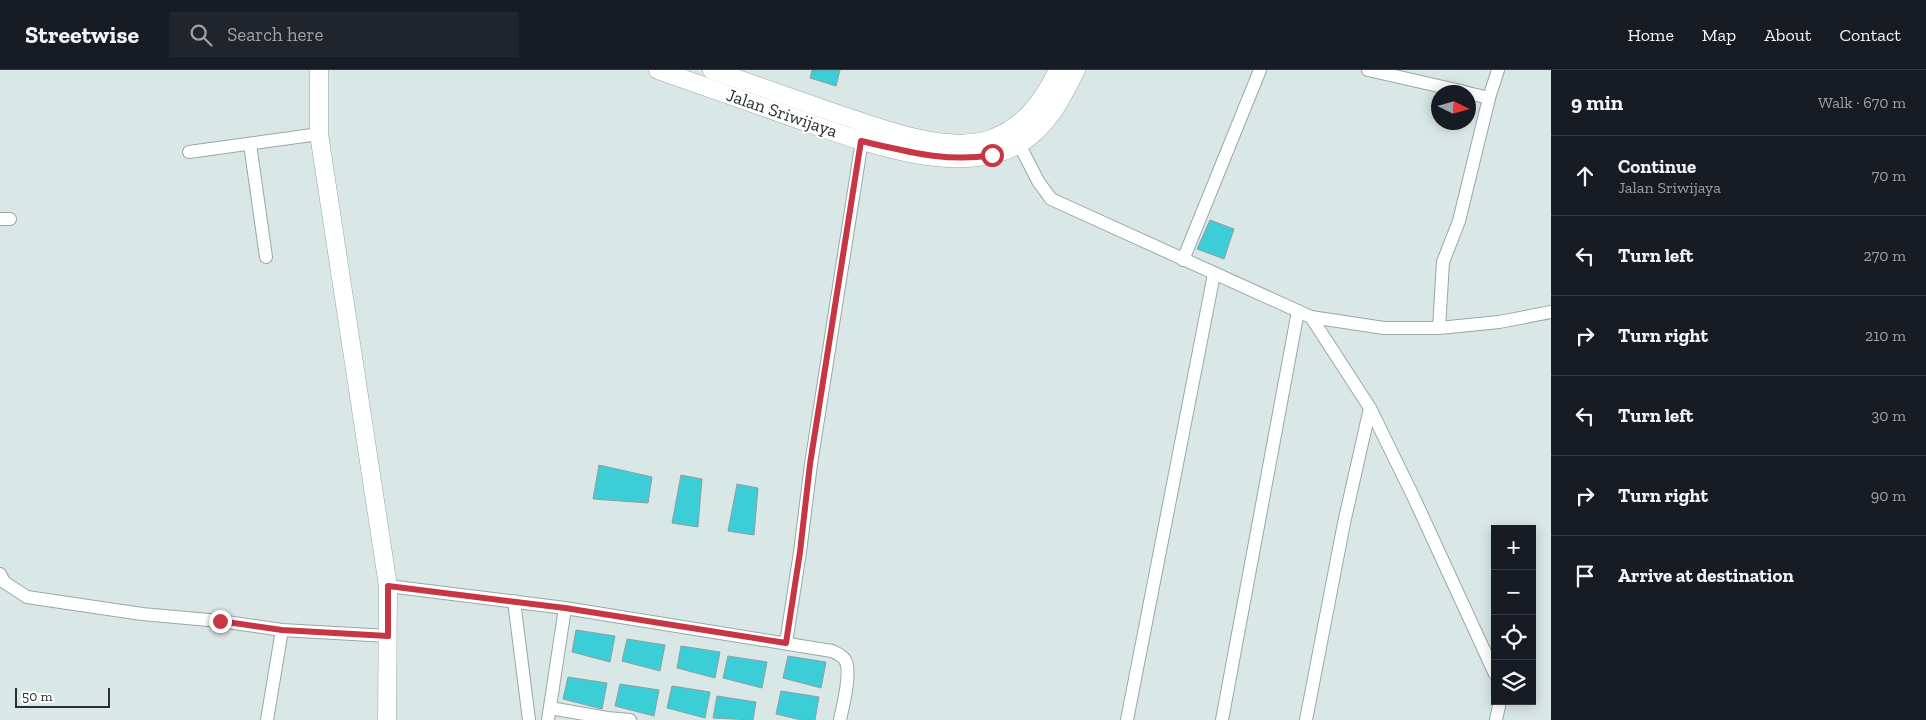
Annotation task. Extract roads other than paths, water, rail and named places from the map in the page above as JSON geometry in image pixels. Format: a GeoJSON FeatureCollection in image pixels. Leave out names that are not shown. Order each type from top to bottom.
{"type":"FeatureCollection","features":[{"type":"Feature","properties":{"kind":"main road"},"geometry":{"type":"LineString","coordinates":[[319,70],[319,134],[388,586],[387,720]]}},
{"type":"Feature","properties":{"kind":"main road","name":"Jalan Sriwijaya"},"geometry":{"type":"LineString","coordinates":[[712,70],[865,123],[936,142],[952,144],[988,140],[1005,133],[1031,113],[1043,99],[1058,70]]}},
{"type":"Feature","properties":{"kind":"main road","name":"Jalan Sriwijaya"},"geometry":{"type":"LineString","coordinates":[[666,71],[861,141],[924,156],[972,158],[992,155],[1019,144],[1043,126],[1062,99],[1076,70]]}},
{"type":"Feature","properties":{"kind":"street"},"geometry":{"type":"LineString","coordinates":[[1183,260],[1260,70]]}},
{"type":"Feature","properties":{"kind":"street"},"geometry":{"type":"LineString","coordinates":[[1368,70],[1433,85]]}},
{"type":"Feature","properties":{"kind":"street"},"geometry":{"type":"LineString","coordinates":[[1439,328],[1443,262],[1459,221],[1498,70]]}},
{"type":"Feature","properties":{"kind":"street"},"geometry":{"type":"LineString","coordinates":[[1476,95],[1490,98]]}},
{"type":"Feature","properties":{"kind":"street"},"geometry":{"type":"LineString","coordinates":[[786,643],[800,552],[810,464],[865,123]]}},
{"type":"Feature","properties":{"kind":"street"},"geometry":{"type":"LineString","coordinates":[[189,152],[319,134]]}},
{"type":"Feature","properties":{"kind":"street"},"geometry":{"type":"LineString","coordinates":[[250,144],[266,257]]}},
{"type":"Feature","properties":{"kind":"street"},"geometry":{"type":"LineString","coordinates":[[1019,144],[1038,181],[1051,199],[1311,317],[1384,328],[1439,328],[1499,322],[1551,312]]}},
{"type":"Feature","properties":{"kind":"street"},"geometry":{"type":"LineString","coordinates":[[1127,720],[1214,274]]}},
{"type":"Feature","properties":{"kind":"street"},"geometry":{"type":"LineString","coordinates":[[1222,720],[1298,311]]}},
{"type":"Feature","properties":{"kind":"street"},"geometry":{"type":"LineString","coordinates":[[1311,317],[1370,408],[1491,665]]}},
{"type":"Feature","properties":{"kind":"street"},"geometry":{"type":"LineString","coordinates":[[1306,720],[1344,523],[1370,408]]}},
{"type":"Feature","properties":{"kind":"street"},"geometry":{"type":"LineString","coordinates":[[0,574],[4,582],[26,597],[142,614],[220,621],[282,630],[388,636]]}},
{"type":"Feature","properties":{"kind":"street"},"geometry":{"type":"LineString","coordinates":[[388,586],[565,608],[832,650],[844,658],[847,664],[840,720]]}},
{"type":"Feature","properties":{"kind":"street"},"geometry":{"type":"LineString","coordinates":[[514,601],[529,720]]}},
{"type":"Feature","properties":{"kind":"street"},"geometry":{"type":"LineString","coordinates":[[565,608],[549,714],[630,720]]}},
{"type":"Feature","properties":{"kind":"street"},"geometry":{"type":"LineString","coordinates":[[267,720],[282,630]]}},
{"type":"Feature","properties":{"kind":"street"},"geometry":{"type":"LineString","coordinates":[[1496,720],[1499,705]]}}]}
